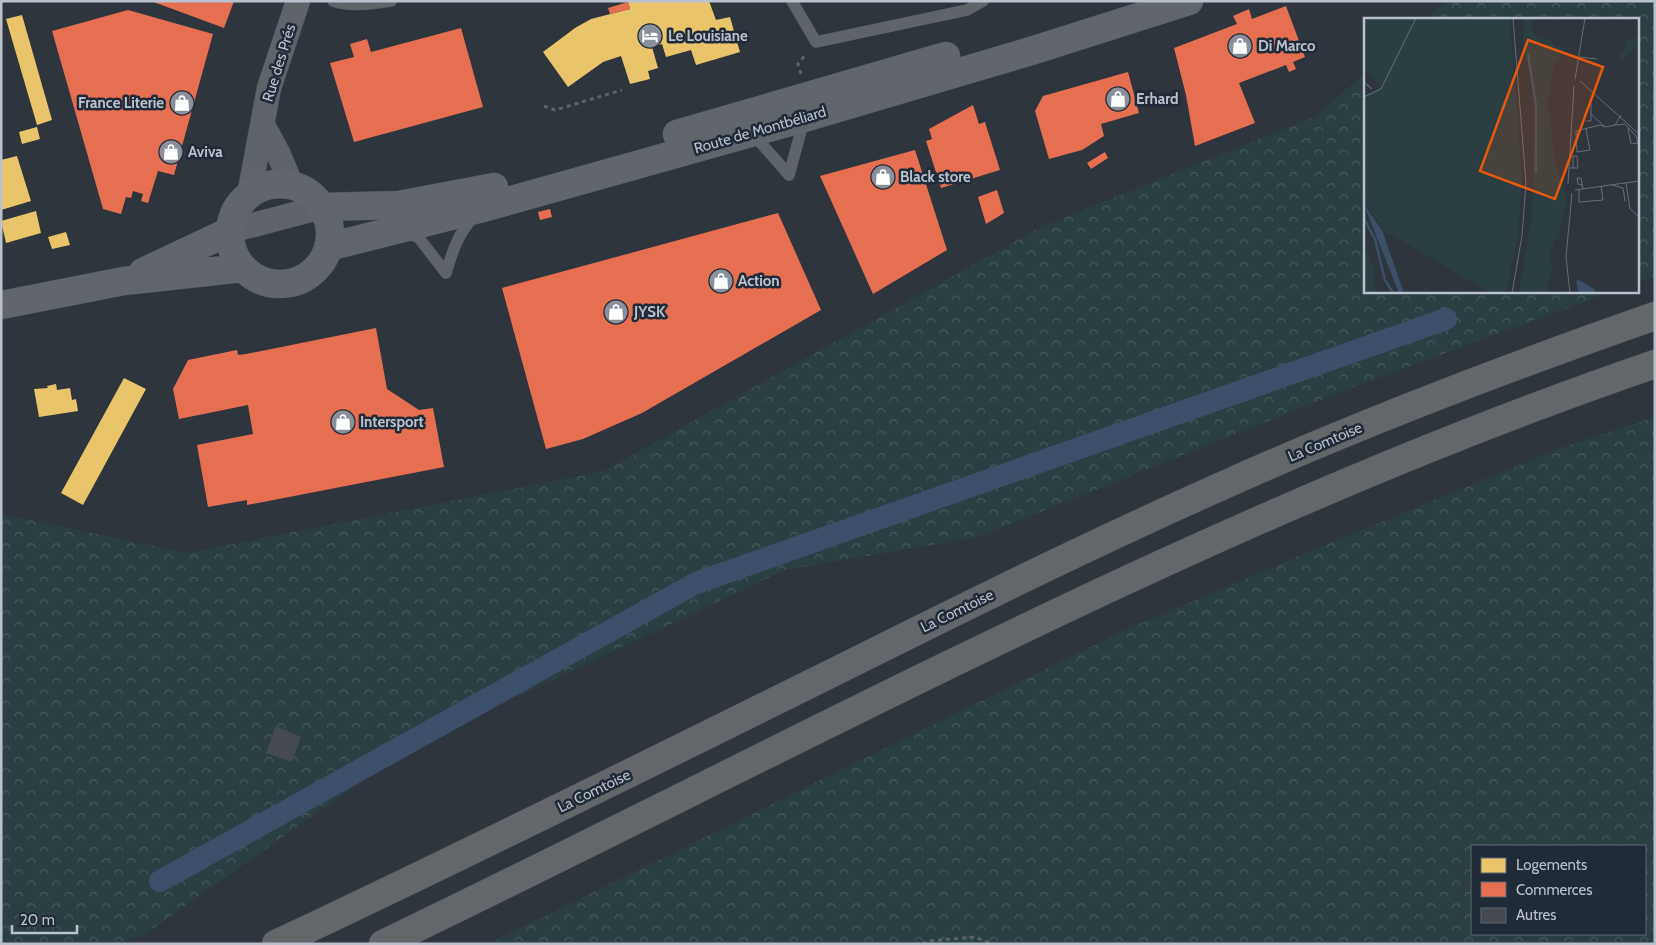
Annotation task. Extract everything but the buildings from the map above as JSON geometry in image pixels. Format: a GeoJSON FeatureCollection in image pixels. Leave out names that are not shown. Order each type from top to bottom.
{"type":"FeatureCollection","features":[{"type":"Feature","properties":{"kind":"highway","name":"La Comtoise"},"geometry":{"type":"LineString","coordinates":[[276,944],[526,825],[1101,541],[1216,488],[1442,394],[1655,316]]}},
{"type":"Feature","properties":{"kind":"highway"},"geometry":{"type":"LineString","coordinates":[[383,944],[989,646],[1209,542],[1284,508],[1440,443],[1544,402],[1655,364]]}},
{"type":"Feature","properties":{"kind":"main road","name":"Route de Montbéliard"},"geometry":{"type":"LineString","coordinates":[[328,247],[483,208],[752,133],[805,107],[1028,32],[1127,1]]}},
{"type":"Feature","properties":{"kind":"main road","name":"Route de Montbéliard"},"geometry":{"type":"LineString","coordinates":[[322,207],[399,205],[486,190],[805,107],[1031,51],[1189,1]]}},
{"type":"Feature","properties":{"kind":"main road"},"geometry":{"type":"LineString","coordinates":[[277,184],[304,190],[322,207],[328,220],[330,233],[328,247],[322,261],[312,273],[299,281],[269,284],[255,278],[243,268],[235,257],[230,231],[233,217],[249,195],[262,187],[277,184]]}},
{"type":"Feature","properties":{"kind":"main road"},"geometry":{"type":"LineString","coordinates":[[124,281],[230,231]]}},
{"type":"Feature","properties":{"kind":"main road"},"geometry":{"type":"LineString","coordinates":[[12,303],[124,281],[243,268]]}},
{"type":"Feature","properties":{"kind":"street","name":"Rue des Prés"},"geometry":{"type":"LineString","coordinates":[[249,195],[269,88],[298,1]]}},
{"type":"Feature","properties":{"kind":"street"},"geometry":{"type":"LineString","coordinates":[[263,125],[278,153],[292,186]]}},
{"type":"Feature","properties":{"kind":"street"},"geometry":{"type":"LineString","coordinates":[[230,231],[322,207]]}},
{"type":"Feature","properties":{"kind":"lane"},"geometry":{"type":"LineString","coordinates":[[333,1],[339,3],[370,4],[390,1]]}},
{"type":"Feature","properties":{"kind":"lane"},"geometry":{"type":"LineString","coordinates":[[792,1],[816,42],[967,10],[983,1]]}},
{"type":"Feature","properties":{"kind":"lane"},"geometry":{"type":"LineString","coordinates":[[752,133],[789,175],[805,107]]}},
{"type":"Feature","properties":{"kind":"lane"},"geometry":{"type":"LineString","coordinates":[[399,229],[419,238],[446,273],[452,251],[464,227],[483,208]]}},
{"type":"Feature","properties":{"kind":"path"},"geometry":{"type":"LineString","coordinates":[[805,107],[798,64],[816,42]]}},
{"type":"Feature","properties":{"kind":"path"},"geometry":{"type":"LineString","coordinates":[[544,106],[555,110],[622,90]]}},
{"type":"Feature","properties":{"kind":"path"},"geometry":{"type":"LineString","coordinates":[[923,944],[928,940],[975,937],[992,944]]}},
{"type":"Feature","properties":{"kind":"green space"},"geometry":{"type":"Polygon","coordinates":[[[1446,1],[1655,1],[1655,276],[1638,282],[1638,18],[1427,18],[1446,1]]]}},
{"type":"Feature","properties":{"kind":"green space"},"geometry":{"type":"Polygon","coordinates":[[[1364,74],[1364,292],[1610,292],[1343,391],[978,537],[785,570],[412,746],[148,932],[121,944],[1,944],[1,514],[187,553],[604,471],[1039,228],[1316,116],[1364,74]]]}},
{"type":"Feature","properties":{"kind":"green space"},"geometry":{"type":"Polygon","coordinates":[[[1655,417],[1655,944],[488,944],[1123,631],[1561,448],[1655,417]]]}},
{"type":"Feature","properties":{"kind":"waterway"},"geometry":{"type":"LineString","coordinates":[[160,881],[696,583],[1446,319]]}},
{"type":"Feature","properties":{"kind":"place","name":"Le Louisiane"},"geometry":{"type":"Point","coordinates":[650,36]}},
{"type":"Feature","properties":{"kind":"place","name":"Di Marco"},"geometry":{"type":"Point","coordinates":[1240,46]}},
{"type":"Feature","properties":{"kind":"place","name":"Erhard"},"geometry":{"type":"Point","coordinates":[1118,99]}},
{"type":"Feature","properties":{"kind":"place","name":"France Literie"},"geometry":{"type":"Point","coordinates":[182,103]}},
{"type":"Feature","properties":{"kind":"place","name":"Aviva"},"geometry":{"type":"Point","coordinates":[171,152]}},
{"type":"Feature","properties":{"kind":"place","name":"Black store"},"geometry":{"type":"Point","coordinates":[883,177]}},
{"type":"Feature","properties":{"kind":"place","name":"Action"},"geometry":{"type":"Point","coordinates":[721,281]}},
{"type":"Feature","properties":{"kind":"place","name":"JYSK"},"geometry":{"type":"Point","coordinates":[616,312]}},
{"type":"Feature","properties":{"kind":"place","name":"Intersport"},"geometry":{"type":"Point","coordinates":[343,422]}}]}
